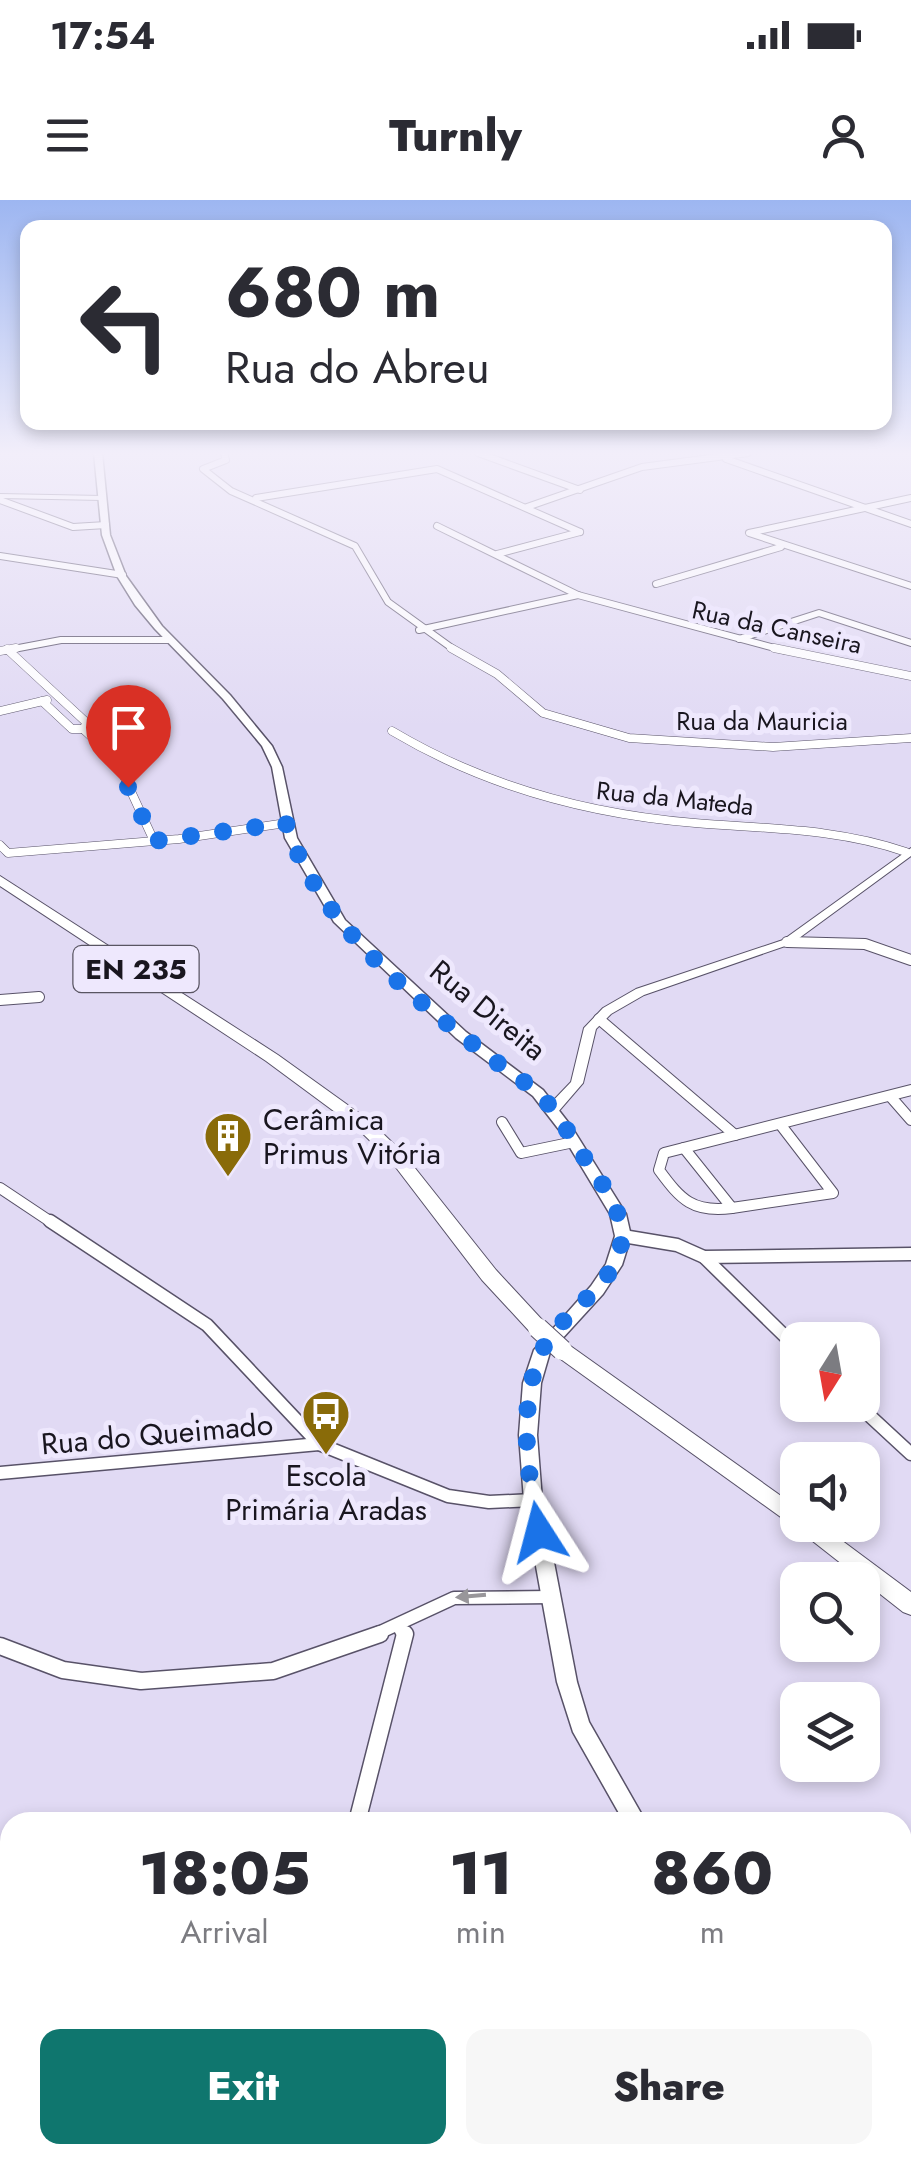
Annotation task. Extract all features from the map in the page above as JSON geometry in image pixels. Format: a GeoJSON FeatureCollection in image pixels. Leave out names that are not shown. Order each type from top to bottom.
{"type":"FeatureCollection","features":[{"type":"Feature","properties":{"kind":"main road","name":"Rua Direita"},"geometry":{"type":"LineString","coordinates":[[108,545],[167,638],[268,746],[277,767],[286,823],[307,869],[360,945],[553,1109],[609,1198],[623,1236]]}},
{"type":"Feature","properties":{"kind":"main road","name":"EN 235"},"geometry":{"type":"LineString","coordinates":[[0,880],[272,1058],[364,1125],[397,1157],[489,1276],[538,1328],[562,1350],[780,1507]]}},
{"type":"Feature","properties":{"kind":"main road"},"geometry":{"type":"LineString","coordinates":[[623,1236],[614,1264],[597,1290],[542,1350],[529,1406],[533,1500],[580,1725],[628,1812]]}},
{"type":"Feature","properties":{"kind":"main road"},"geometry":{"type":"LineString","coordinates":[[828,1542],[911,1604]]}},
{"type":"Feature","properties":{"kind":"street","name":"Rua da Mauricia"},"geometry":{"type":"LineString","coordinates":[[352,545],[366,560],[381,596],[419,630],[500,676],[539,712],[616,734],[720,746],[911,738]]}},
{"type":"Feature","properties":{"kind":"street","name":"Rua da Canseira"},"geometry":{"type":"LineString","coordinates":[[476,545],[578,595],[734,640],[911,676]]}},
{"type":"Feature","properties":{"kind":"street"},"geometry":{"type":"LineString","coordinates":[[496,554],[532,545]]}},
{"type":"Feature","properties":{"kind":"street"},"geometry":{"type":"LineString","coordinates":[[776,545],[911,586]]}},
{"type":"Feature","properties":{"kind":"street"},"geometry":{"type":"LineString","coordinates":[[656,584],[781,547]]}},
{"type":"Feature","properties":{"kind":"street"},"geometry":{"type":"LineString","coordinates":[[0,556],[124,575]]}},
{"type":"Feature","properties":{"kind":"street"},"geometry":{"type":"LineString","coordinates":[[419,630],[578,595]]}},
{"type":"Feature","properties":{"kind":"street"},"geometry":{"type":"LineString","coordinates":[[734,640],[819,613],[911,644]]}},
{"type":"Feature","properties":{"kind":"street"},"geometry":{"type":"LineString","coordinates":[[3,650],[61,640],[143,642],[167,638]]}},
{"type":"Feature","properties":{"kind":"street"},"geometry":{"type":"LineString","coordinates":[[3,650],[86,724],[83,729]]}},
{"type":"Feature","properties":{"kind":"street"},"geometry":{"type":"LineString","coordinates":[[0,711],[56,698]]}},
{"type":"Feature","properties":{"kind":"street"},"geometry":{"type":"LineString","coordinates":[[42,701],[72,729],[83,729],[116,759],[154,841]]}},
{"type":"Feature","properties":{"kind":"street","name":"Rua da Mateda"},"geometry":{"type":"LineString","coordinates":[[392,732],[472,773],[586,810],[696,823],[852,833],[908,852]]}},
{"type":"Feature","properties":{"kind":"street"},"geometry":{"type":"LineString","coordinates":[[0,845],[8,854],[154,841],[286,823]]}},
{"type":"Feature","properties":{"kind":"street"},"geometry":{"type":"LineString","coordinates":[[786,942],[908,852]]}},
{"type":"Feature","properties":{"kind":"street"},"geometry":{"type":"LineString","coordinates":[[553,1109],[577,1082],[590,1028],[640,992],[786,942],[854,940],[883,945],[911,960]]}},
{"type":"Feature","properties":{"kind":"street"},"geometry":{"type":"LineString","coordinates":[[0,1000],[39,997]]}},
{"type":"Feature","properties":{"kind":"street"},"geometry":{"type":"LineString","coordinates":[[599,1019],[736,1135]]}},
{"type":"Feature","properties":{"kind":"street"},"geometry":{"type":"LineString","coordinates":[[780,1124],[833,1193],[702,1214],[688,1209],[660,1170],[664,1152],[911,1090]]}},
{"type":"Feature","properties":{"kind":"street"},"geometry":{"type":"LineString","coordinates":[[890,1096],[911,1120]]}},
{"type":"Feature","properties":{"kind":"street"},"geometry":{"type":"LineString","coordinates":[[502,1122],[521,1153],[574,1142]]}},
{"type":"Feature","properties":{"kind":"street"},"geometry":{"type":"LineString","coordinates":[[684,1148],[732,1208]]}},
{"type":"Feature","properties":{"kind":"street"},"geometry":{"type":"LineString","coordinates":[[0,1188],[207,1324],[306,1435],[319,1444],[448,1496],[490,1502],[533,1500]]}},
{"type":"Feature","properties":{"kind":"street"},"geometry":{"type":"LineString","coordinates":[[0,1202],[15,1199]]}},
{"type":"Feature","properties":{"kind":"street"},"geometry":{"type":"LineString","coordinates":[[623,1236],[677,1245],[704,1258],[780,1332]]}},
{"type":"Feature","properties":{"kind":"street"},"geometry":{"type":"LineString","coordinates":[[704,1258],[911,1254]]}},
{"type":"Feature","properties":{"kind":"street"},"geometry":{"type":"LineString","coordinates":[[876,1422],[911,1454]]}},
{"type":"Feature","properties":{"kind":"street","name":"Rua do Queimado"},"geometry":{"type":"LineString","coordinates":[[0,1473],[319,1444]]}},
{"type":"Feature","properties":{"kind":"street"},"geometry":{"type":"LineString","coordinates":[[0,1646],[63,1670],[141,1681],[273,1672],[398,1627],[454,1598],[552,1597]]}},
{"type":"Feature","properties":{"kind":"street"},"geometry":{"type":"LineString","coordinates":[[359,1812],[406,1634],[398,1627]]}},
{"type":"Feature","properties":{"kind":"place","name":"Cerâmica Primus Vitória"},"geometry":{"type":"Point","coordinates":[228,1178]}},
{"type":"Feature","properties":{"kind":"place","name":"Escola Primária Aradas"},"geometry":{"type":"Point","coordinates":[326,1456]}},
{"type":"Feature","properties":{"kind":"route"},"geometry":{"type":"LineString","coordinates":[[128,787],[154,841],[286,823],[307,869],[340,922],[360,945],[487,1056],[538,1093],[553,1109],[604,1188],[618,1214],[623,1236],[614,1264],[597,1290],[542,1350],[532,1383],[528,1435],[539,1532]]}}]}
